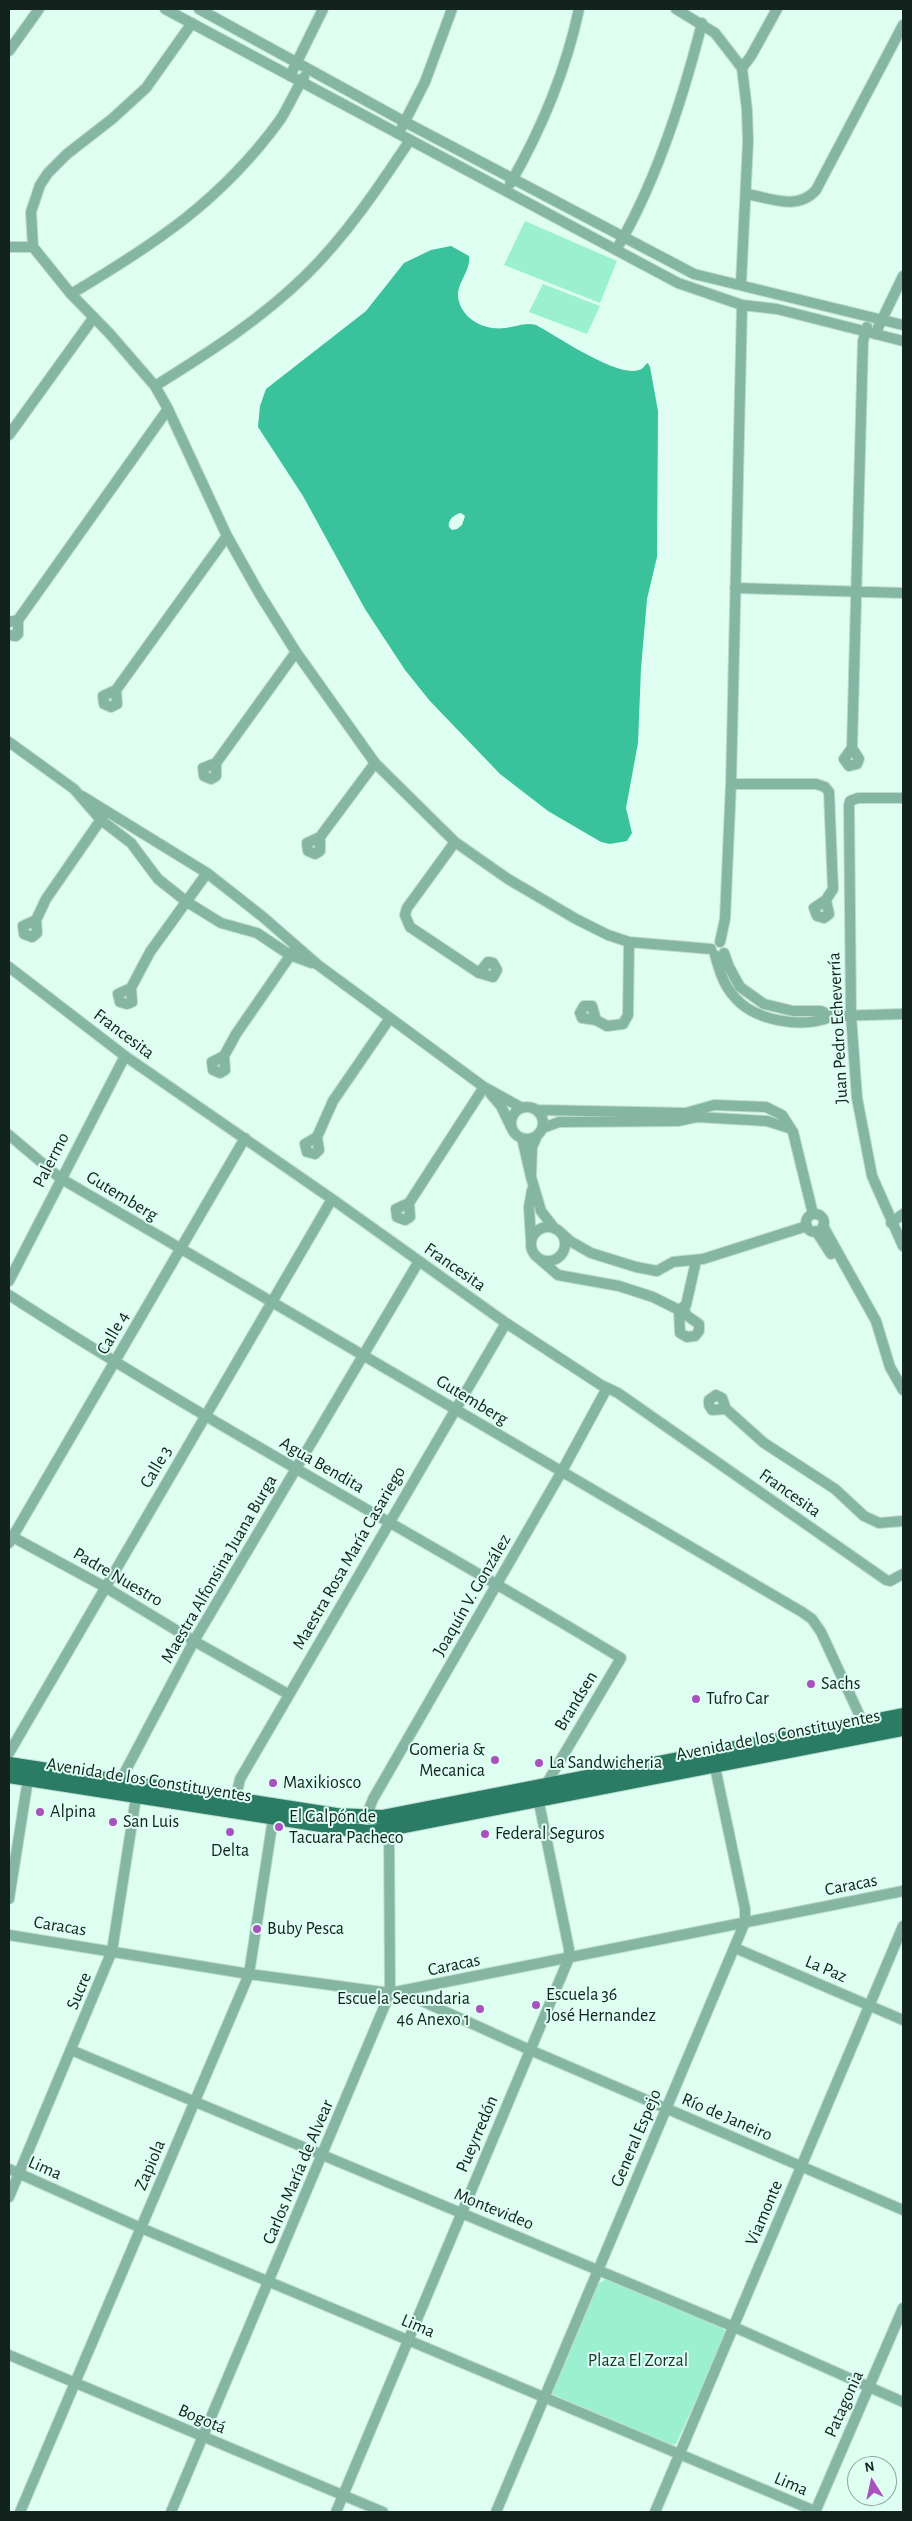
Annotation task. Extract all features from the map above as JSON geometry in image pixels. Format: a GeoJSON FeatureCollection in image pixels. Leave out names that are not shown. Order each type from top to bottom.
{"type":"FeatureCollection","features":[{"type":"Feature","properties":{"kind":"main road","name":"Avenida de los Constituyentes"},"geometry":{"type":"LineString","coordinates":[[234,1806],[273,1819],[366,1832],[389,1830],[715,1767],[865,1730],[903,1715]]}},
{"type":"Feature","properties":{"kind":"main road","name":"Avenida de los Constituyentes"},"geometry":{"type":"LineString","coordinates":[[9,1776],[116,1788],[234,1806],[366,1817],[407,1812],[543,1786],[865,1730],[903,1729]]}},
{"type":"Feature","properties":{"kind":"main road","name":"Avenida de los Constituyentes"},"geometry":{"type":"LineString","coordinates":[[9,1764],[116,1788]]}},
{"type":"Feature","properties":{"kind":"street"},"geometry":{"type":"LineString","coordinates":[[9,51],[39,9]]}},
{"type":"Feature","properties":{"kind":"street"},"geometry":{"type":"LineString","coordinates":[[165,9],[179,12],[194,24],[678,283],[742,305],[777,309],[903,341]]}},
{"type":"Feature","properties":{"kind":"street"},"geometry":{"type":"LineString","coordinates":[[290,76],[323,9]]}},
{"type":"Feature","properties":{"kind":"street"},"geometry":{"type":"LineString","coordinates":[[398,134],[432,66],[452,9]]}},
{"type":"Feature","properties":{"kind":"street"},"geometry":{"type":"LineString","coordinates":[[506,191],[538,129],[556,87],[579,9]]}},
{"type":"Feature","properties":{"kind":"street"},"geometry":{"type":"LineString","coordinates":[[676,9],[702,23],[726,46],[742,68],[747,110],[747,194],[737,283]]}},
{"type":"Feature","properties":{"kind":"street"},"geometry":{"type":"LineString","coordinates":[[742,68],[751,56],[777,9]]}},
{"type":"Feature","properties":{"kind":"street"},"geometry":{"type":"LineString","coordinates":[[742,305],[731,784],[726,919],[720,942],[725,945],[717,952],[629,942],[597,930],[543,900],[455,842],[375,763],[296,652],[227,536],[168,409],[155,386],[71,294],[33,247],[31,212],[40,185],[48,172],[146,88],[194,24],[202,10],[405,122],[694,274],[719,282],[737,283],[903,325]]}},
{"type":"Feature","properties":{"kind":"street"},"geometry":{"type":"LineString","coordinates":[[616,250],[624,237],[666,140],[687,80],[702,23]]}},
{"type":"Feature","properties":{"kind":"street"},"geometry":{"type":"LineString","coordinates":[[747,194],[794,203],[810,198],[903,25]]}},
{"type":"Feature","properties":{"kind":"street"},"geometry":{"type":"LineString","coordinates":[[71,294],[144,250],[172,230],[214,195],[265,139],[290,103],[309,68]]}},
{"type":"Feature","properties":{"kind":"street"},"geometry":{"type":"LineString","coordinates":[[155,386],[238,332],[306,276],[357,216],[422,131]]}},
{"type":"Feature","properties":{"kind":"street"},"geometry":{"type":"LineString","coordinates":[[9,247],[33,247]]}},
{"type":"Feature","properties":{"kind":"street"},"geometry":{"type":"LineString","coordinates":[[852,748],[863,341],[870,333],[875,318],[903,276]]}},
{"type":"Feature","properties":{"kind":"street"},"geometry":{"type":"LineString","coordinates":[[728,301],[725,289],[737,283]]}},
{"type":"Feature","properties":{"kind":"street"},"geometry":{"type":"LineString","coordinates":[[757,288],[763,296],[763,300],[758,307]]}},
{"type":"Feature","properties":{"kind":"street"},"geometry":{"type":"LineString","coordinates":[[9,435],[94,317]]}},
{"type":"Feature","properties":{"kind":"street"},"geometry":{"type":"LineString","coordinates":[[9,635],[16,636],[18,634],[14,621],[168,409]]}},
{"type":"Feature","properties":{"kind":"street"},"geometry":{"type":"LineString","coordinates":[[116,690],[227,536]]}},
{"type":"Feature","properties":{"kind":"street"},"geometry":{"type":"LineString","coordinates":[[735,588],[903,593]]}},
{"type":"Feature","properties":{"kind":"street"},"geometry":{"type":"LineString","coordinates":[[216,762],[296,652]]}},
{"type":"Feature","properties":{"kind":"street"},"geometry":{"type":"LineString","coordinates":[[9,742],[82,796],[207,874],[263,917],[318,965],[484,1087],[522,1108],[691,1115]]}},
{"type":"Feature","properties":{"kind":"street"},"geometry":{"type":"LineString","coordinates":[[320,837],[375,763]]}},
{"type":"Feature","properties":{"kind":"street"},"geometry":{"type":"LineString","coordinates":[[731,784],[816,784],[825,787],[829,792],[833,889],[826,900]]}},
{"type":"Feature","properties":{"kind":"street"},"geometry":{"type":"LineString","coordinates":[[82,796],[101,820],[131,843],[158,879],[187,902],[221,923],[257,933],[290,955],[318,965]]}},
{"type":"Feature","properties":{"kind":"street","name":"Juan Pedro Echeverría"},"geometry":{"type":"LineString","coordinates":[[903,798],[858,798],[850,801],[851,1015],[860,1117],[872,1176],[891,1223],[903,1246]]}},
{"type":"Feature","properties":{"kind":"street"},"geometry":{"type":"LineString","coordinates":[[36,920],[68,864],[107,810]]}},
{"type":"Feature","properties":{"kind":"street"},"geometry":{"type":"LineString","coordinates":[[455,842],[407,908],[407,922],[410,927],[479,973]]}},
{"type":"Feature","properties":{"kind":"street"},"geometry":{"type":"LineString","coordinates":[[131,988],[150,952],[207,874]]}},
{"type":"Feature","properties":{"kind":"street"},"geometry":{"type":"LineString","coordinates":[[596,1020],[602,1024],[614,1026],[623,1024],[628,1016],[629,942]]}},
{"type":"Feature","properties":{"kind":"street"},"geometry":{"type":"LineString","coordinates":[[224,1056],[246,1018],[296,946]]}},
{"type":"Feature","properties":{"kind":"street"},"geometry":{"type":"LineString","coordinates":[[717,952],[735,979],[753,998],[777,1009],[821,1012],[833,1016],[903,1014]]}},
{"type":"Feature","properties":{"kind":"street","name":"Francesita"},"geometry":{"type":"LineString","coordinates":[[9,966],[125,1056],[332,1198],[506,1323],[607,1388],[618,1393],[890,1581],[903,1574]]}},
{"type":"Feature","properties":{"kind":"street"},"geometry":{"type":"LineString","coordinates":[[317,1137],[341,1088],[390,1018]]}},
{"type":"Feature","properties":{"kind":"street","name":"Palermo"},"geometry":{"type":"LineString","coordinates":[[9,1281],[60,1178],[125,1056]]}},
{"type":"Feature","properties":{"kind":"street"},"geometry":{"type":"LineString","coordinates":[[484,1087],[501,1106],[512,1128],[522,1138],[541,1211],[557,1230],[570,1241],[591,1253],[647,1270],[662,1269],[673,1262],[696,1261],[815,1228],[821,1216],[813,1214]]}},
{"type":"Feature","properties":{"kind":"street"},"geometry":{"type":"LineString","coordinates":[[409,1203],[484,1087]]}},
{"type":"Feature","properties":{"kind":"street"},"geometry":{"type":"LineString","coordinates":[[522,1138],[540,1132],[559,1122],[678,1121],[714,1105],[766,1107],[782,1115],[790,1128],[813,1214]]}},
{"type":"Feature","properties":{"kind":"street"},"geometry":{"type":"LineString","coordinates":[[512,1128],[514,1114],[522,1108]]}},
{"type":"Feature","properties":{"kind":"street"},"geometry":{"type":"LineString","coordinates":[[536,1110],[542,1118],[540,1132],[532,1147],[532,1182],[529,1207],[532,1252],[536,1256],[558,1275],[619,1286],[653,1297],[681,1309],[696,1261]]}},
{"type":"Feature","properties":{"kind":"street","name":"Gutemberg"},"geometry":{"type":"LineString","coordinates":[[9,1135],[60,1178],[180,1250],[364,1354],[808,1616],[821,1632],[865,1730]]}},
{"type":"Feature","properties":{"kind":"street","name":"Calle 4"},"geometry":{"type":"LineString","coordinates":[[10,1539],[245,1138]]}},
{"type":"Feature","properties":{"kind":"street","name":"Calle 3"},"geometry":{"type":"LineString","coordinates":[[9,1753],[332,1198]]}},
{"type":"Feature","properties":{"kind":"street"},"geometry":{"type":"LineString","coordinates":[[813,1214],[806,1220],[815,1228],[870,1323],[877,1330],[894,1375],[903,1390]]}},
{"type":"Feature","properties":{"kind":"street"},"geometry":{"type":"LineString","coordinates":[[891,1223],[903,1214]]}},
{"type":"Feature","properties":{"kind":"street"},"geometry":{"type":"LineString","coordinates":[[531,1241],[540,1229],[557,1230]]}},
{"type":"Feature","properties":{"kind":"street"},"geometry":{"type":"LineString","coordinates":[[536,1256],[545,1261],[556,1259],[560,1255],[564,1246],[557,1230]]}},
{"type":"Feature","properties":{"kind":"street","name":"Maestra Alfonsina Juana Burga"},"geometry":{"type":"LineString","coordinates":[[116,1788],[194,1642],[419,1261]]}},
{"type":"Feature","properties":{"kind":"street","name":"Agua Bendita"},"geometry":{"type":"LineString","coordinates":[[9,1296],[114,1363],[497,1583],[621,1658]]}},
{"type":"Feature","properties":{"kind":"street","name":"Maestra Rosa María Casariego"},"geometry":{"type":"LineString","coordinates":[[234,1806],[240,1779],[388,1522],[506,1323]]}},
{"type":"Feature","properties":{"kind":"street"},"geometry":{"type":"LineString","coordinates":[[894,1375],[903,1382]]}},
{"type":"Feature","properties":{"kind":"street","name":"Joaquín V. González"},"geometry":{"type":"LineString","coordinates":[[366,1817],[373,1799],[562,1471],[607,1388]]}},
{"type":"Feature","properties":{"kind":"street"},"geometry":{"type":"LineString","coordinates":[[726,1409],[764,1443],[835,1489],[864,1516],[879,1523],[903,1521]]}},
{"type":"Feature","properties":{"kind":"street","name":"Padre Nuestro"},"geometry":{"type":"LineString","coordinates":[[10,1539],[105,1587],[194,1642],[288,1694]]}},
{"type":"Feature","properties":{"kind":"street","name":"Brandsen"},"geometry":{"type":"LineString","coordinates":[[543,1786],[621,1658]]}},
{"type":"Feature","properties":{"kind":"street","name":"General Espejo"},"geometry":{"type":"LineString","coordinates":[[496,2512],[735,1948],[744,1922],[745,1910],[715,1767]]}},
{"type":"Feature","properties":{"kind":"street"},"geometry":{"type":"LineString","coordinates":[[9,1899],[28,1779]]}},
{"type":"Feature","properties":{"kind":"street","name":"Pueyrredón"},"geometry":{"type":"LineString","coordinates":[[336,2512],[569,1958],[569,1948],[539,1802],[543,1786]]}},
{"type":"Feature","properties":{"kind":"street","name":"Sucre"},"geometry":{"type":"LineString","coordinates":[[9,2197],[14,2171],[71,2050],[112,1951],[137,1791]]}},
{"type":"Feature","properties":{"kind":"street","name":"Zapiola"},"geometry":{"type":"LineString","coordinates":[[20,2512],[73,2383],[249,1974],[273,1819]]}},
{"type":"Feature","properties":{"kind":"street","name":"Carlos María de Alvear"},"geometry":{"type":"LineString","coordinates":[[171,2512],[390,1993],[389,1830]]}},
{"type":"Feature","properties":{"kind":"street","name":"Caracas"},"geometry":{"type":"LineString","coordinates":[[9,1935],[249,1974],[390,1993],[903,1891]]}},
{"type":"Feature","properties":{"kind":"street","name":"Viamonte"},"geometry":{"type":"LineString","coordinates":[[655,2512],[903,1926]]}},
{"type":"Feature","properties":{"kind":"street","name":"La Paz"},"geometry":{"type":"LineString","coordinates":[[735,1948],[903,2020]]}},
{"type":"Feature","properties":{"kind":"street","name":"Río de Janeiro"},"geometry":{"type":"LineString","coordinates":[[402,1992],[530,2050],[903,2210]]}},
{"type":"Feature","properties":{"kind":"street","name":"Montevideo"},"geometry":{"type":"LineString","coordinates":[[71,2050],[734,2327],[903,2402]]}},
{"type":"Feature","properties":{"kind":"street","name":"Lima"},"geometry":{"type":"LineString","coordinates":[[14,2171],[141,2228],[815,2512]]}},
{"type":"Feature","properties":{"kind":"street","name":"Patagonia"},"geometry":{"type":"LineString","coordinates":[[815,2512],[903,2308]]}},
{"type":"Feature","properties":{"kind":"street","name":"Bogotá"},"geometry":{"type":"LineString","coordinates":[[9,2355],[383,2512]]}},
{"type":"Feature","properties":{"kind":"green space"},"geometry":{"type":"Polygon","coordinates":[[[525,221],[617,261],[600,303],[504,265],[525,221]]]}},
{"type":"Feature","properties":{"kind":"green space"},"geometry":{"type":"Polygon","coordinates":[[[543,284],[600,306],[587,334],[529,312],[543,284]]]}},
{"type":"Feature","properties":{"kind":"green space","name":"Plaza El Zorzal"},"geometry":{"type":"Polygon","coordinates":[[[611,2279],[721,2327],[725,2331],[725,2337],[676,2444],[671,2445],[552,2394],[598,2284],[604,2280],[611,2279]]]}},
{"type":"Feature","properties":{"kind":"shaded area"},"geometry":{"type":"Polygon","coordinates":[[[451,246],[469,256],[468,267],[458,292],[458,297],[464,312],[475,322],[490,328],[524,324],[536,325],[587,355],[617,368],[629,371],[639,370],[648,363],[650,367],[658,411],[657,557],[647,599],[641,668],[638,743],[626,808],[632,833],[627,841],[610,844],[601,842],[548,811],[500,774],[430,701],[405,670],[365,609],[303,496],[258,427],[260,406],[266,389],[366,311],[404,263],[431,250],[451,246]],[[461,513],[454,516],[449,522],[449,527],[452,530],[457,529],[462,525],[465,516],[461,513]]]}},
{"type":"Feature","properties":{"kind":"place","name":"Sachs"},"geometry":{"type":"Point","coordinates":[811,1684]}},
{"type":"Feature","properties":{"kind":"place","name":"Tufro Car"},"geometry":{"type":"Point","coordinates":[696,1699]}},
{"type":"Feature","properties":{"kind":"place","name":"Gomeria & Mecanica"},"geometry":{"type":"Point","coordinates":[495,1760]}},
{"type":"Feature","properties":{"kind":"place","name":"La Sandwicheria"},"geometry":{"type":"Point","coordinates":[539,1763]}},
{"type":"Feature","properties":{"kind":"place","name":"Maxikiosco"},"geometry":{"type":"Point","coordinates":[273,1783]}},
{"type":"Feature","properties":{"kind":"place","name":"Alpina"},"geometry":{"type":"Point","coordinates":[40,1812]}},
{"type":"Feature","properties":{"kind":"place","name":"San Luis"},"geometry":{"type":"Point","coordinates":[113,1822]}},
{"type":"Feature","properties":{"kind":"place","name":"El Galpón de Tacuara Pacheco"},"geometry":{"type":"Point","coordinates":[279,1827]}},
{"type":"Feature","properties":{"kind":"place","name":"Delta"},"geometry":{"type":"Point","coordinates":[230,1832]}},
{"type":"Feature","properties":{"kind":"place","name":"Federal Seguros"},"geometry":{"type":"Point","coordinates":[485,1834]}},
{"type":"Feature","properties":{"kind":"place","name":"Buby Pesca"},"geometry":{"type":"Point","coordinates":[257,1929]}},
{"type":"Feature","properties":{"kind":"place","name":"Escuela 36 José Hernandez"},"geometry":{"type":"Point","coordinates":[536,2005]}},
{"type":"Feature","properties":{"kind":"place","name":"Escuela Secundaria 46 Anexo 1"},"geometry":{"type":"Point","coordinates":[480,2009]}}]}
